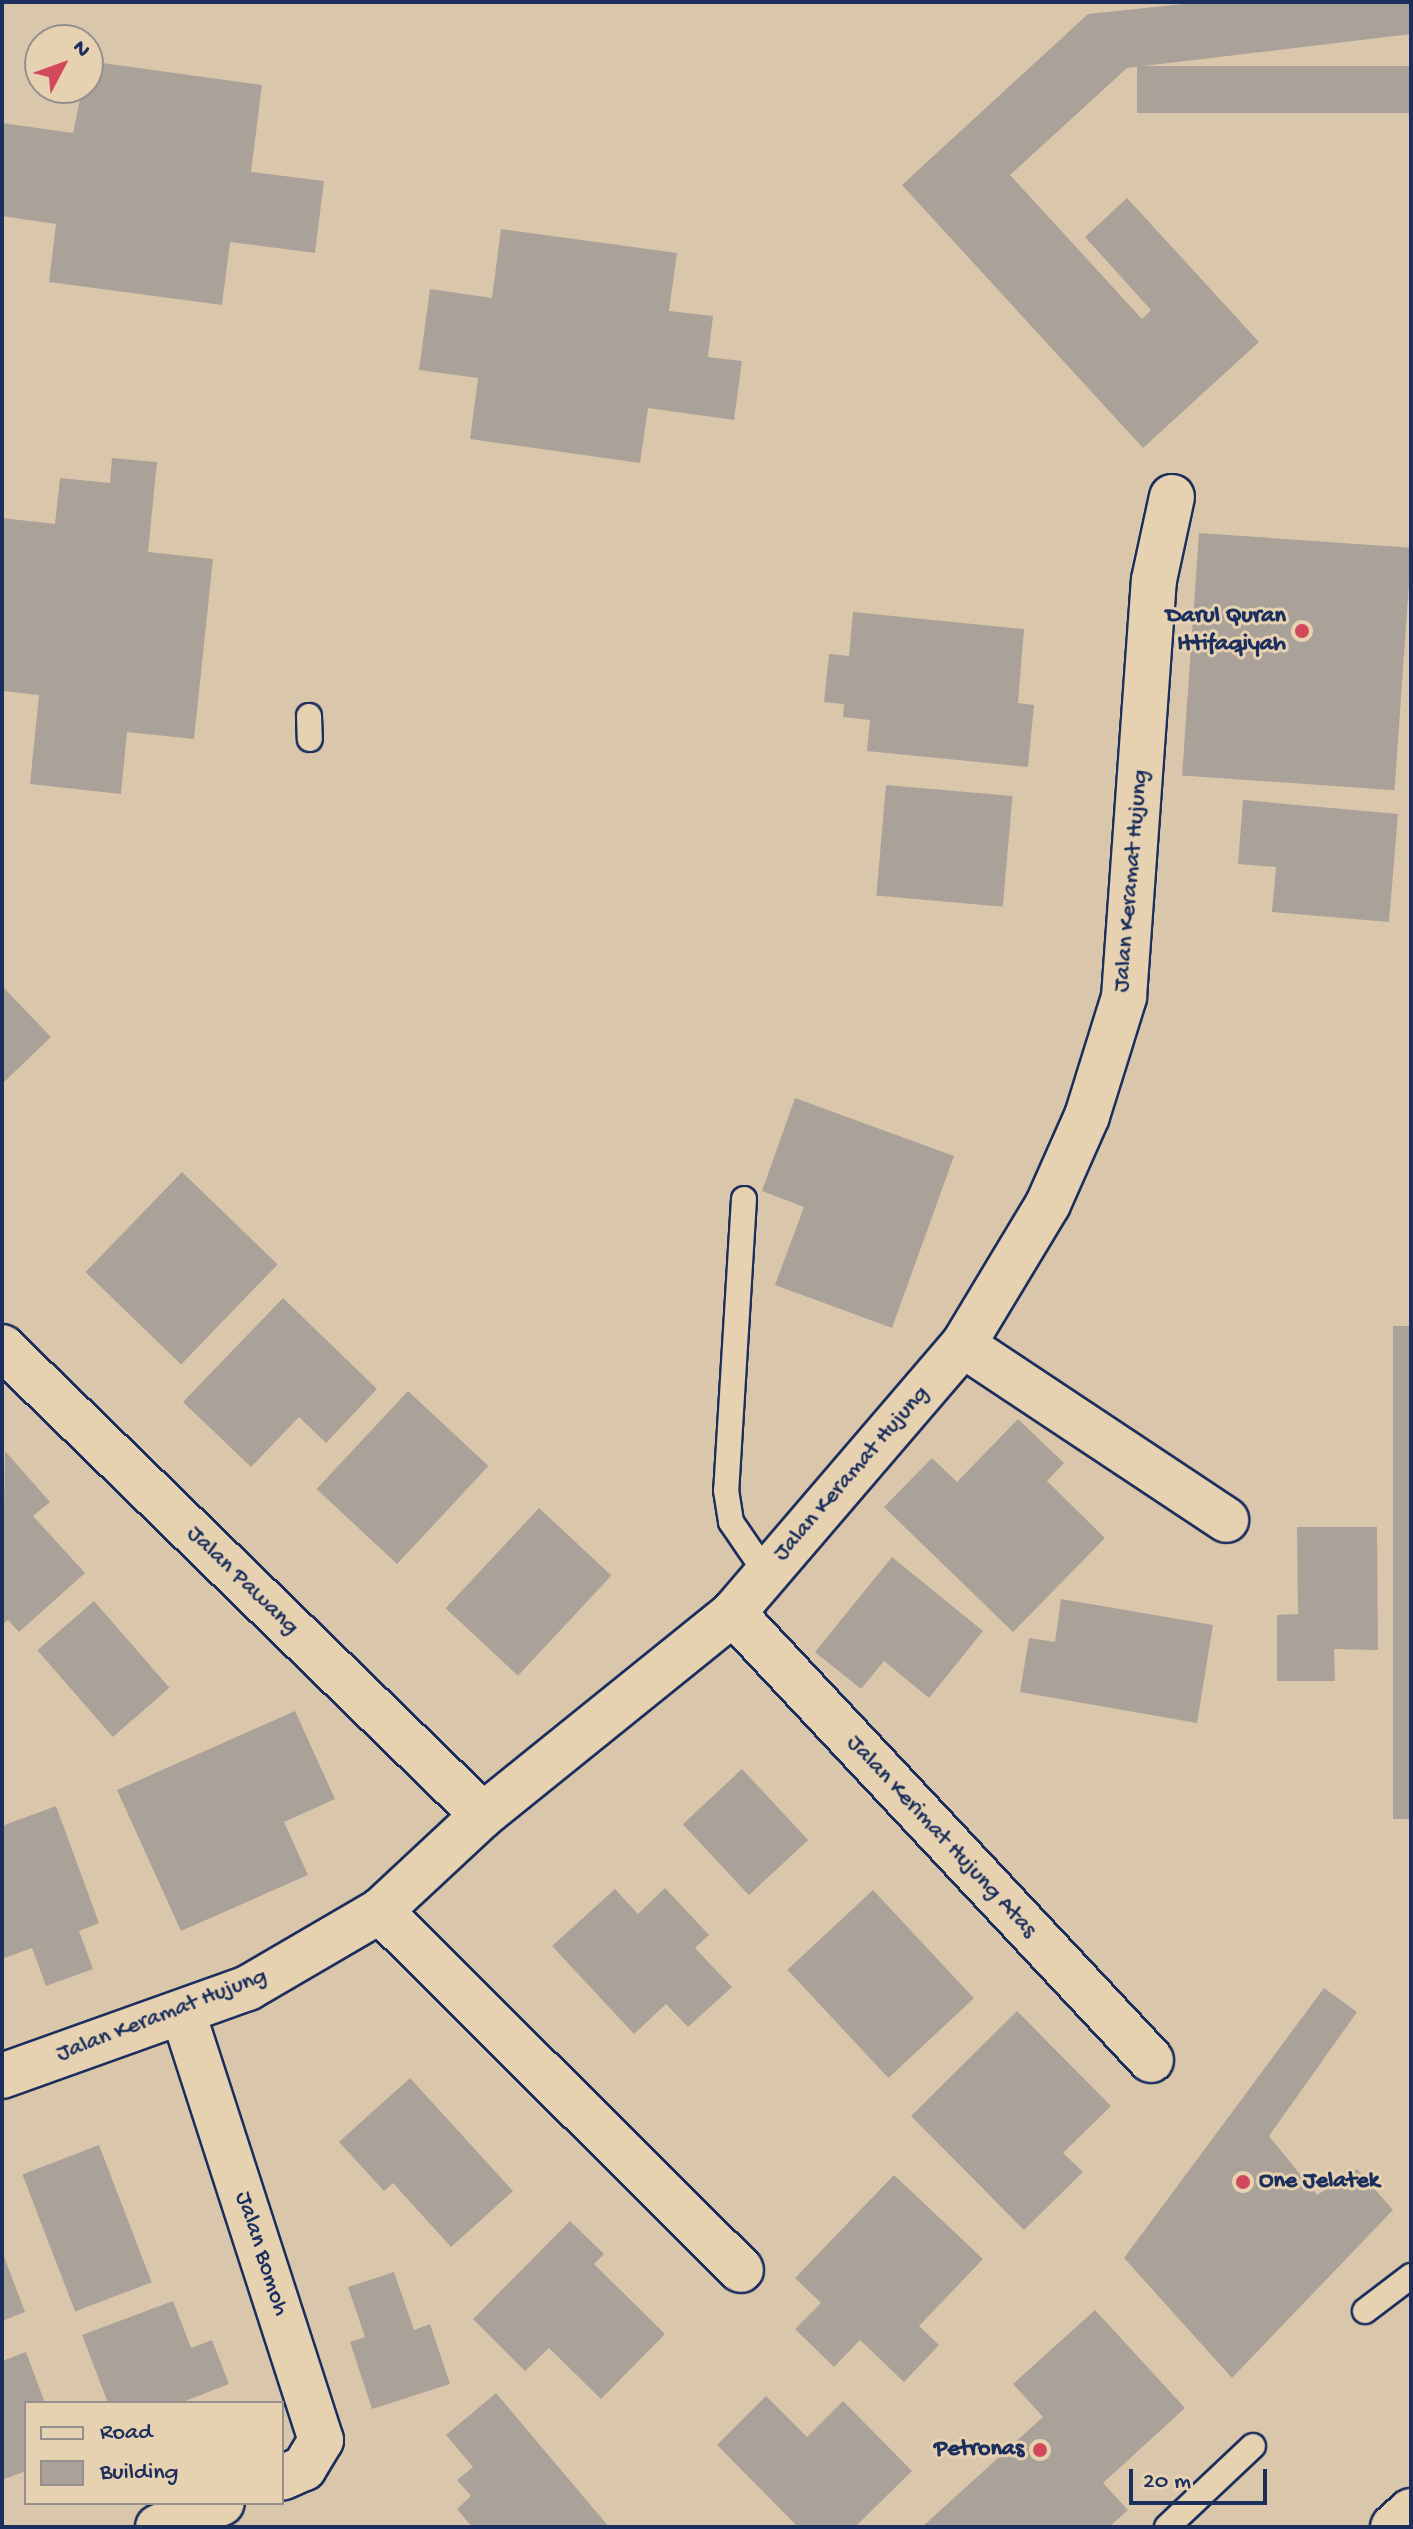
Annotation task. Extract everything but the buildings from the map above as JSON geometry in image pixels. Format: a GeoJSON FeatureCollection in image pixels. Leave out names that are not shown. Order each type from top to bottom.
{"type":"FeatureCollection","features":[{"type":"Feature","properties":{"kind":"main road","name":"Jalan Keramat Hujung"},"geometry":{"type":"LineString","coordinates":[[2,2076],[248,1988],[380,1911],[483,1815],[733,1613],[963,1345],[1048,1204],[1087,1116],[1124,997],[1154,580],[1172,497]]}},
{"type":"Feature","properties":{"kind":"main road"},"geometry":{"type":"LineString","coordinates":[[963,1345],[1226,1520]]}},
{"type":"Feature","properties":{"kind":"main road","name":"Jalan Pawang"},"geometry":{"type":"LineString","coordinates":[[2,1347],[483,1815]]}},
{"type":"Feature","properties":{"kind":"main road","name":"Jalan Kerimat Hujung Atas"},"geometry":{"type":"LineString","coordinates":[[733,1613],[1151,2060]]}},
{"type":"Feature","properties":{"kind":"main road"},"geometry":{"type":"LineString","coordinates":[[380,1911],[741,2270]]}},
{"type":"Feature","properties":{"kind":"main road","name":"Jalan Bomoh"},"geometry":{"type":"LineString","coordinates":[[183,2013],[321,2440],[304,2468],[284,2477]]}},
{"type":"Feature","properties":{"kind":"main road"},"geometry":{"type":"LineString","coordinates":[[158,2527],[217,2505]]}},
{"type":"Feature","properties":{"kind":"main road"},"geometry":{"type":"LineString","coordinates":[[1393,2527],[1411,2511]]}},
{"type":"Feature","properties":{"kind":"lane"},"geometry":{"type":"LineString","coordinates":[[744,1199],[726,1490],[731,1522],[766,1573]]}},
{"type":"Feature","properties":{"kind":"lane"},"geometry":{"type":"LineString","coordinates":[[1365,2311],[1411,2276]]}},
{"type":"Feature","properties":{"kind":"lane"},"geometry":{"type":"LineString","coordinates":[[1167,2527],[1253,2446]]}},
{"type":"Feature","properties":{"kind":"place","name":"Darul Quran Ittifaqiyah"},"geometry":{"type":"Point","coordinates":[1302,631]}},
{"type":"Feature","properties":{"kind":"place","name":"One Jelatek"},"geometry":{"type":"Point","coordinates":[1243,2182]}},
{"type":"Feature","properties":{"kind":"place","name":"Petronas"},"geometry":{"type":"Point","coordinates":[1040,2450]}}]}
